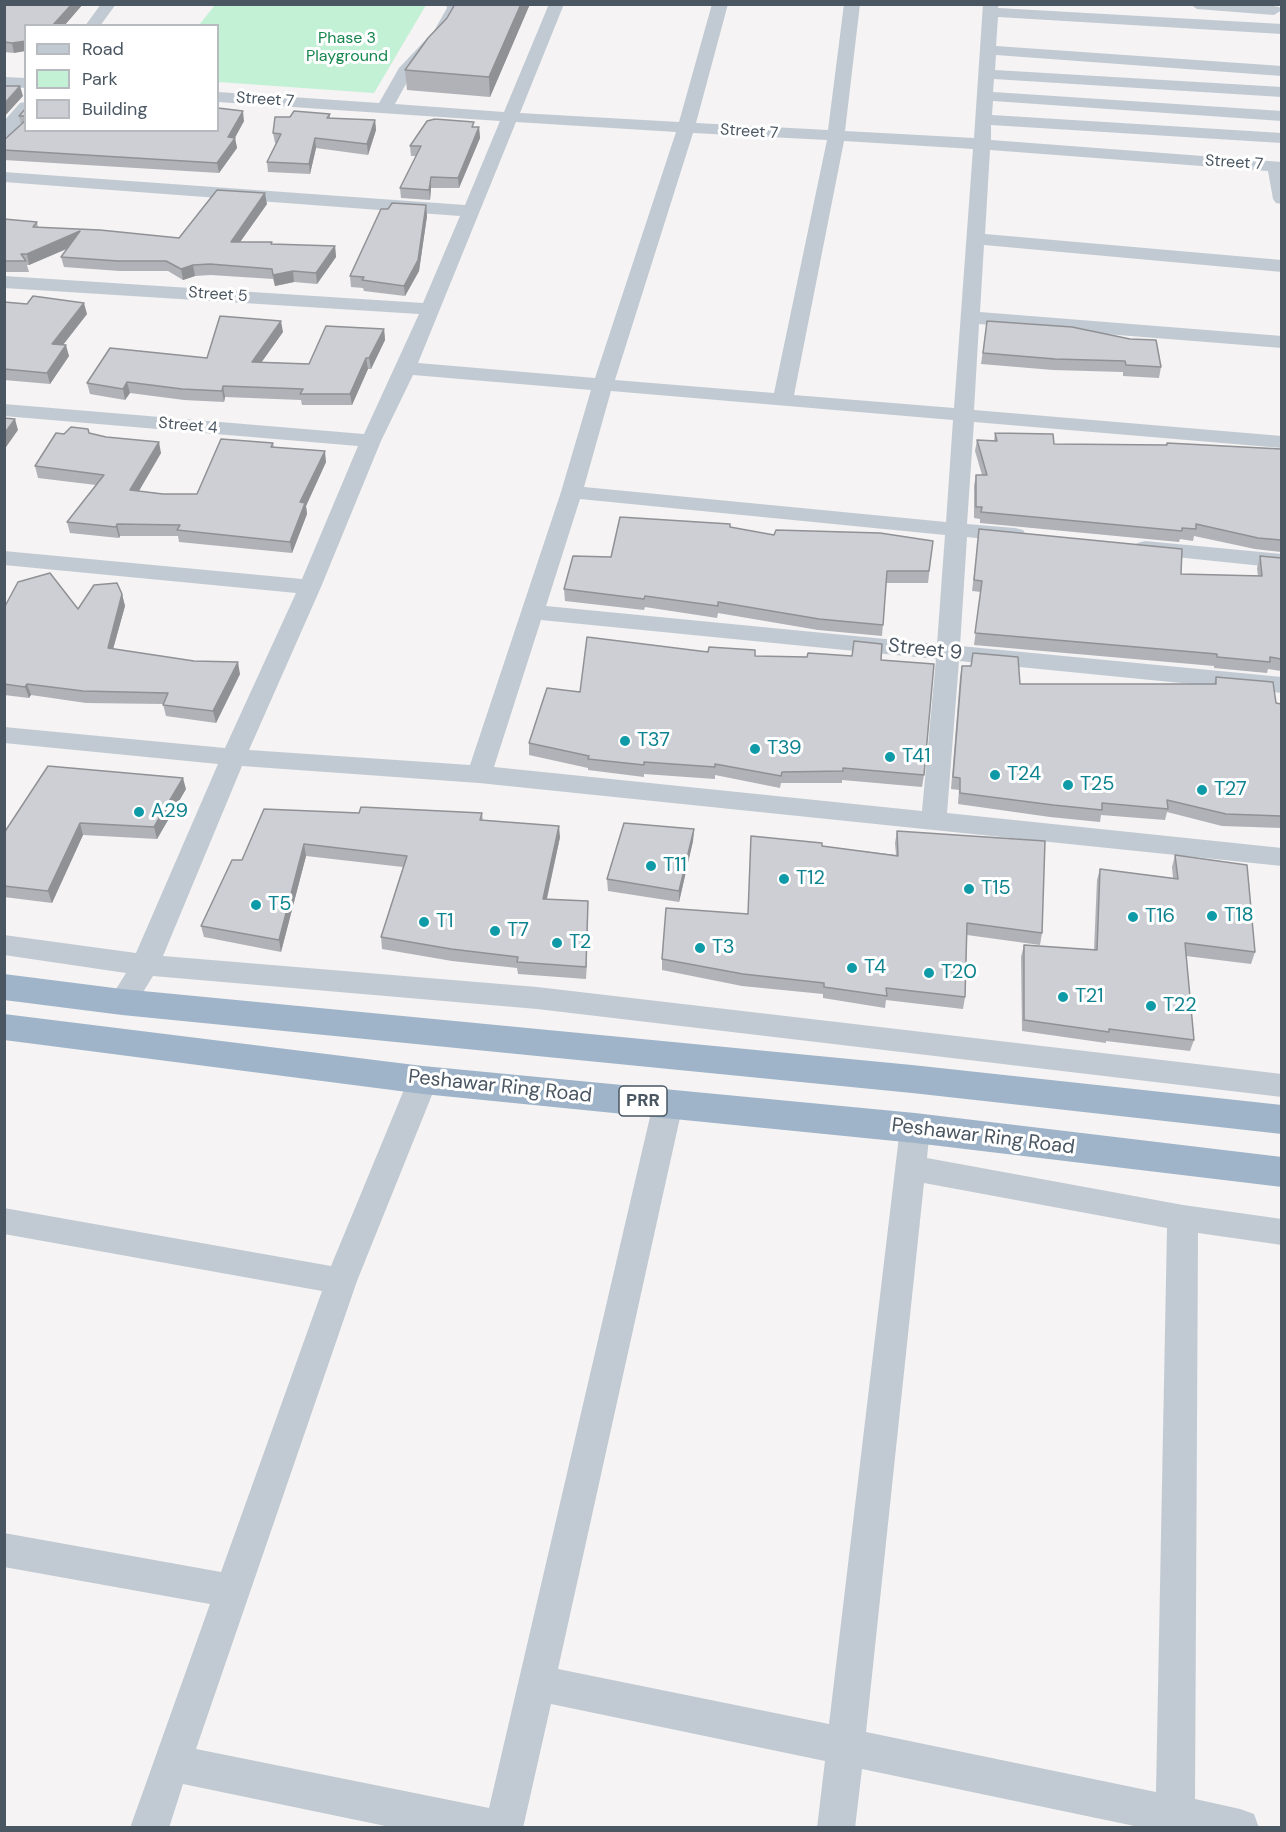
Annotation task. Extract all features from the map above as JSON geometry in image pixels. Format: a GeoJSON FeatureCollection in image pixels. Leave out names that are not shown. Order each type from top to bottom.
{"type":"FeatureCollection","features":[{"type":"Feature","properties":{"kind":"highway"},"geometry":{"type":"LineString","coordinates":[[4,987],[122,1002],[542,1041],[1281,1120]]}},
{"type":"Feature","properties":{"kind":"highway","name":"Peshawar Ring Road"},"geometry":{"type":"LineString","coordinates":[[4,1027],[423,1080],[915,1128],[1281,1172]]}},
{"type":"Feature","properties":{"kind":"highway"},"geometry":{"type":"LineString","coordinates":[[527,1090],[542,1041]]}},
{"type":"Feature","properties":{"kind":"street"},"geometry":{"type":"LineString","coordinates":[[94,24],[109,4]]}},
{"type":"Feature","properties":{"kind":"street"},"geometry":{"type":"LineString","coordinates":[[384,109],[405,71],[440,33],[455,8],[454,4]]}},
{"type":"Feature","properties":{"kind":"street"},"geometry":{"type":"LineString","coordinates":[[122,1002],[145,965],[233,757],[310,587],[370,441],[406,368],[557,4]]}},
{"type":"Feature","properties":{"kind":"street"},"geometry":{"type":"LineString","coordinates":[[479,774],[572,492],[603,384],[686,128],[720,4]]}},
{"type":"Feature","properties":{"kind":"street"},"geometry":{"type":"LineString","coordinates":[[783,399],[837,138],[852,4]]}},
{"type":"Feature","properties":{"kind":"street"},"geometry":{"type":"LineString","coordinates":[[1163,4],[1174,159]]}},
{"type":"Feature","properties":{"kind":"street"},"geometry":{"type":"LineString","coordinates":[[1197,4],[1281,10]]}},
{"type":"Feature","properties":{"kind":"street"},"geometry":{"type":"LineString","coordinates":[[934,821],[948,652],[991,8],[1281,29]]}},
{"type":"Feature","properties":{"kind":"street"},"geometry":{"type":"LineString","coordinates":[[988,50],[1281,71]]}},
{"type":"Feature","properties":{"kind":"street"},"geometry":{"type":"LineString","coordinates":[[986,74],[1281,92]]}},
{"type":"Feature","properties":{"kind":"street"},"geometry":{"type":"LineString","coordinates":[[4,82],[24,83]]}},
{"type":"Feature","properties":{"kind":"street"},"geometry":{"type":"LineString","coordinates":[[985,96],[1281,116]]}},
{"type":"Feature","properties":{"kind":"street","name":"Street 7"},"geometry":{"type":"LineString","coordinates":[[219,97],[837,138],[981,144],[1278,166]]}},
{"type":"Feature","properties":{"kind":"street"},"geometry":{"type":"LineString","coordinates":[[4,132],[24,109]]}},
{"type":"Feature","properties":{"kind":"street"},"geometry":{"type":"LineString","coordinates":[[983,119],[1281,138]]}},
{"type":"Feature","properties":{"kind":"street"},"geometry":{"type":"LineString","coordinates":[[1278,166],[1281,199]]}},
{"type":"Feature","properties":{"kind":"street"},"geometry":{"type":"LineString","coordinates":[[4,177],[471,211]]}},
{"type":"Feature","properties":{"kind":"street"},"geometry":{"type":"LineString","coordinates":[[975,239],[1281,266]]}},
{"type":"Feature","properties":{"kind":"street","name":"Street 5"},"geometry":{"type":"LineString","coordinates":[[4,282],[430,309]]}},
{"type":"Feature","properties":{"kind":"street"},"geometry":{"type":"LineString","coordinates":[[970,317],[1281,342]]}},
{"type":"Feature","properties":{"kind":"street"},"geometry":{"type":"LineString","coordinates":[[406,368],[1281,442]]}},
{"type":"Feature","properties":{"kind":"street","name":"Street 4"},"geometry":{"type":"LineString","coordinates":[[4,410],[370,441]]}},
{"type":"Feature","properties":{"kind":"street"},"geometry":{"type":"LineString","coordinates":[[572,492],[1037,537]]}},
{"type":"Feature","properties":{"kind":"street"},"geometry":{"type":"LineString","coordinates":[[1119,545],[1281,561]]}},
{"type":"Feature","properties":{"kind":"street"},"geometry":{"type":"LineString","coordinates":[[4,558],[310,587]]}},
{"type":"Feature","properties":{"kind":"street","name":"Street 9"},"geometry":{"type":"LineString","coordinates":[[533,612],[1281,685]]}},
{"type":"Feature","properties":{"kind":"street"},"geometry":{"type":"LineString","coordinates":[[4,735],[233,757],[479,774],[1281,857]]}},
{"type":"Feature","properties":{"kind":"street"},"geometry":{"type":"LineString","coordinates":[[4,945],[145,965],[537,998],[1281,1086]]}},
{"type":"Feature","properties":{"kind":"street"},"geometry":{"type":"LineString","coordinates":[[149,1827],[341,1281],[423,1080]]}},
{"type":"Feature","properties":{"kind":"street"},"geometry":{"type":"LineString","coordinates":[[504,1827],[668,1104]]}},
{"type":"Feature","properties":{"kind":"street"},"geometry":{"type":"LineString","coordinates":[[836,1827],[915,1128]]}},
{"type":"Feature","properties":{"kind":"street"},"geometry":{"type":"LineString","coordinates":[[911,1168],[1183,1218],[1281,1232]]}},
{"type":"Feature","properties":{"kind":"street"},"geometry":{"type":"LineString","coordinates":[[1175,1821],[1183,1218]]}},
{"type":"Feature","properties":{"kind":"street"},"geometry":{"type":"LineString","coordinates":[[4,1221],[341,1281]]}},
{"type":"Feature","properties":{"kind":"street"},"geometry":{"type":"LineString","coordinates":[[4,1550],[232,1591]]}},
{"type":"Feature","properties":{"kind":"street"},"geometry":{"type":"LineString","coordinates":[[537,1683],[845,1746],[1175,1821],[1240,1827]]}},
{"type":"Feature","properties":{"kind":"street"},"geometry":{"type":"LineString","coordinates":[[172,1763],[492,1827]]}},
{"type":"Feature","properties":{"kind":"green space","name":"Phase 3 Playground"},"geometry":{"type":"Polygon","coordinates":[[[216,4],[426,5],[374,93],[219,82],[219,24],[200,24],[216,4]]]}},
{"type":"Feature","properties":{"kind":"building"},"geometry":{"type":"Polygon","coordinates":[[[4,4],[72,4],[54,24],[24,24],[24,41],[4,42],[4,4]]]}},
{"type":"Feature","properties":{"kind":"building"},"geometry":{"type":"Polygon","coordinates":[[[455,4],[521,4],[489,77],[405,70],[428,38],[447,18],[455,4]]]}},
{"type":"Feature","properties":{"kind":"building"},"geometry":{"type":"Polygon","coordinates":[[[4,86],[20,86],[4,104],[4,86]]]}},
{"type":"Feature","properties":{"kind":"building"},"geometry":{"type":"Polygon","coordinates":[[[219,108],[243,111],[228,137],[235,138],[217,163],[4,150],[4,140],[24,122],[24,132],[219,132],[219,108]]]}},
{"type":"Feature","properties":{"kind":"building"},"geometry":{"type":"Polygon","coordinates":[[[294,111],[330,114],[327,118],[375,120],[367,144],[315,138],[309,164],[267,162],[281,134],[273,133],[275,117],[290,117],[294,111]]]}},
{"type":"Feature","properties":{"kind":"building"},"geometry":{"type":"Polygon","coordinates":[[[435,119],[474,122],[472,127],[479,127],[458,178],[431,177],[429,190],[400,188],[421,146],[410,146],[427,121],[435,119]]]}},
{"type":"Feature","properties":{"kind":"building"},"geometry":{"type":"Polygon","coordinates":[[[217,190],[265,193],[231,242],[335,246],[316,273],[293,271],[273,275],[272,269],[210,264],[193,265],[181,269],[166,261],[118,261],[61,257],[80,231],[27,254],[21,254],[26,261],[4,261],[4,219],[37,222],[33,227],[100,230],[179,238],[217,190]]]}},
{"type":"Feature","properties":{"kind":"building"},"geometry":{"type":"Polygon","coordinates":[[[392,203],[426,205],[418,260],[404,286],[350,276],[381,209],[388,209],[392,203]]]}},
{"type":"Feature","properties":{"kind":"building"},"geometry":{"type":"Polygon","coordinates":[[[33,296],[84,303],[52,344],[66,345],[47,373],[4,369],[4,302],[27,304],[33,296]]]}},
{"type":"Feature","properties":{"kind":"building"},"geometry":{"type":"Polygon","coordinates":[[[220,316],[281,321],[252,362],[309,364],[326,326],[384,329],[369,358],[366,358],[350,394],[300,394],[303,389],[223,386],[222,391],[182,389],[127,382],[123,389],[87,383],[110,348],[207,358],[220,316]]]}},
{"type":"Feature","properties":{"kind":"building"},"geometry":{"type":"Polygon","coordinates":[[[987,321],[1072,327],[1130,339],[1156,340],[1161,367],[1126,365],[1125,361],[1055,359],[983,353],[987,321]]]}},
{"type":"Feature","properties":{"kind":"building"},"geometry":{"type":"Polygon","coordinates":[[[4,418],[15,419],[4,434],[4,418]]]}},
{"type":"Feature","properties":{"kind":"building"},"geometry":{"type":"Polygon","coordinates":[[[71,427],[88,429],[89,433],[106,437],[159,442],[130,490],[163,494],[197,494],[221,439],[273,443],[271,447],[325,451],[300,502],[305,503],[290,542],[177,530],[180,525],[117,524],[116,527],[67,522],[104,475],[35,466],[56,433],[64,434],[71,427]]]}},
{"type":"Feature","properties":{"kind":"building"},"geometry":{"type":"Polygon","coordinates":[[[995,433],[1053,434],[1054,444],[1167,445],[1167,443],[1281,449],[1281,540],[1258,538],[1196,524],[1196,529],[1182,528],[1182,531],[981,512],[982,507],[976,507],[976,475],[987,475],[977,440],[997,441],[995,433]]]}},
{"type":"Feature","properties":{"kind":"building"},"geometry":{"type":"Polygon","coordinates":[[[620,517],[730,524],[730,527],[774,535],[776,530],[880,533],[933,541],[929,571],[887,571],[883,625],[819,619],[718,602],[718,606],[645,596],[644,599],[564,589],[573,556],[611,557],[620,517]]]}},
{"type":"Feature","properties":{"kind":"building"},"geometry":{"type":"Polygon","coordinates":[[[979,529],[1182,549],[1181,574],[1262,576],[1260,556],[1281,558],[1281,659],[1270,657],[1270,662],[1217,657],[1217,654],[975,633],[982,581],[974,580],[979,529]]]}},
{"type":"Feature","properties":{"kind":"building"},"geometry":{"type":"Polygon","coordinates":[[[50,573],[78,609],[94,585],[117,583],[122,594],[108,648],[194,661],[238,662],[213,711],[163,705],[168,693],[83,691],[27,684],[25,687],[4,684],[4,608],[18,582],[50,573]]]}},
{"type":"Feature","properties":{"kind":"building"},"geometry":{"type":"Polygon","coordinates":[[[587,637],[708,652],[709,647],[755,650],[755,656],[807,657],[808,653],[852,656],[854,641],[882,644],[881,660],[934,664],[924,775],[843,768],[843,771],[782,772],[781,776],[715,764],[715,767],[644,762],[644,765],[588,759],[589,756],[529,743],[547,688],[580,692],[587,637]]]}},
{"type":"Feature","properties":{"kind":"building"},"geometry":{"type":"Polygon","coordinates":[[[973,653],[1018,657],[1020,684],[1216,684],[1216,677],[1273,682],[1276,703],[1281,704],[1281,816],[1226,814],[1167,800],[1168,809],[1102,803],[1102,810],[960,793],[960,778],[953,777],[962,666],[971,666],[973,653]]]}},
{"type":"Feature","properties":{"kind":"building"},"geometry":{"type":"Polygon","coordinates":[[[48,766],[183,778],[154,827],[80,823],[48,891],[4,886],[4,833],[48,766]]]}},
{"type":"Feature","properties":{"kind":"building"},"geometry":{"type":"Polygon","coordinates":[[[361,807],[482,813],[480,820],[559,826],[543,899],[588,901],[586,967],[517,962],[518,957],[381,937],[407,856],[304,844],[279,940],[201,926],[232,860],[242,860],[264,809],[359,813],[361,807]]]}},
{"type":"Feature","properties":{"kind":"building","name":"T11"},"geometry":{"type":"Polygon","coordinates":[[[624,823],[694,829],[679,891],[607,879],[624,823]]]}},
{"type":"Feature","properties":{"kind":"building"},"geometry":{"type":"Polygon","coordinates":[[[897,831],[1045,841],[1042,933],[967,923],[965,997],[886,988],[887,996],[824,987],[824,983],[743,974],[662,959],[666,908],[748,914],[751,836],[822,843],[822,846],[898,856],[897,831]]]}},
{"type":"Feature","properties":{"kind":"building"},"geometry":{"type":"Polygon","coordinates":[[[1175,855],[1247,865],[1255,952],[1185,943],[1194,1040],[1109,1029],[1109,1032],[1024,1020],[1024,945],[1097,950],[1100,869],[1178,879],[1175,855]]]}},
{"type":"Feature","properties":{"kind":"place","name":"T37"},"geometry":{"type":"Point","coordinates":[625,741]}},
{"type":"Feature","properties":{"kind":"place","name":"T39"},"geometry":{"type":"Point","coordinates":[755,749]}},
{"type":"Feature","properties":{"kind":"place","name":"T41"},"geometry":{"type":"Point","coordinates":[890,757]}},
{"type":"Feature","properties":{"kind":"place","name":"T24"},"geometry":{"type":"Point","coordinates":[995,775]}},
{"type":"Feature","properties":{"kind":"place","name":"T25"},"geometry":{"type":"Point","coordinates":[1068,785]}},
{"type":"Feature","properties":{"kind":"place","name":"T27"},"geometry":{"type":"Point","coordinates":[1202,790]}},
{"type":"Feature","properties":{"kind":"place","name":"A29"},"geometry":{"type":"Point","coordinates":[139,812]}},
{"type":"Feature","properties":{"kind":"place","name":"T11"},"geometry":{"type":"Point","coordinates":[651,866]}},
{"type":"Feature","properties":{"kind":"place","name":"T12"},"geometry":{"type":"Point","coordinates":[784,879]}},
{"type":"Feature","properties":{"kind":"place","name":"T15"},"geometry":{"type":"Point","coordinates":[969,889]}},
{"type":"Feature","properties":{"kind":"place","name":"T5"},"geometry":{"type":"Point","coordinates":[256,905]}},
{"type":"Feature","properties":{"kind":"place","name":"T18"},"geometry":{"type":"Point","coordinates":[1212,916]}},
{"type":"Feature","properties":{"kind":"place","name":"T16"},"geometry":{"type":"Point","coordinates":[1133,917]}},
{"type":"Feature","properties":{"kind":"place","name":"T1"},"geometry":{"type":"Point","coordinates":[424,922]}},
{"type":"Feature","properties":{"kind":"place","name":"T7"},"geometry":{"type":"Point","coordinates":[495,931]}},
{"type":"Feature","properties":{"kind":"place","name":"T2"},"geometry":{"type":"Point","coordinates":[557,943]}},
{"type":"Feature","properties":{"kind":"place","name":"T3"},"geometry":{"type":"Point","coordinates":[700,948]}},
{"type":"Feature","properties":{"kind":"place","name":"T4"},"geometry":{"type":"Point","coordinates":[852,968]}},
{"type":"Feature","properties":{"kind":"place","name":"T20"},"geometry":{"type":"Point","coordinates":[929,973]}},
{"type":"Feature","properties":{"kind":"place","name":"T21"},"geometry":{"type":"Point","coordinates":[1063,997]}},
{"type":"Feature","properties":{"kind":"place","name":"T22"},"geometry":{"type":"Point","coordinates":[1151,1006]}}]}
